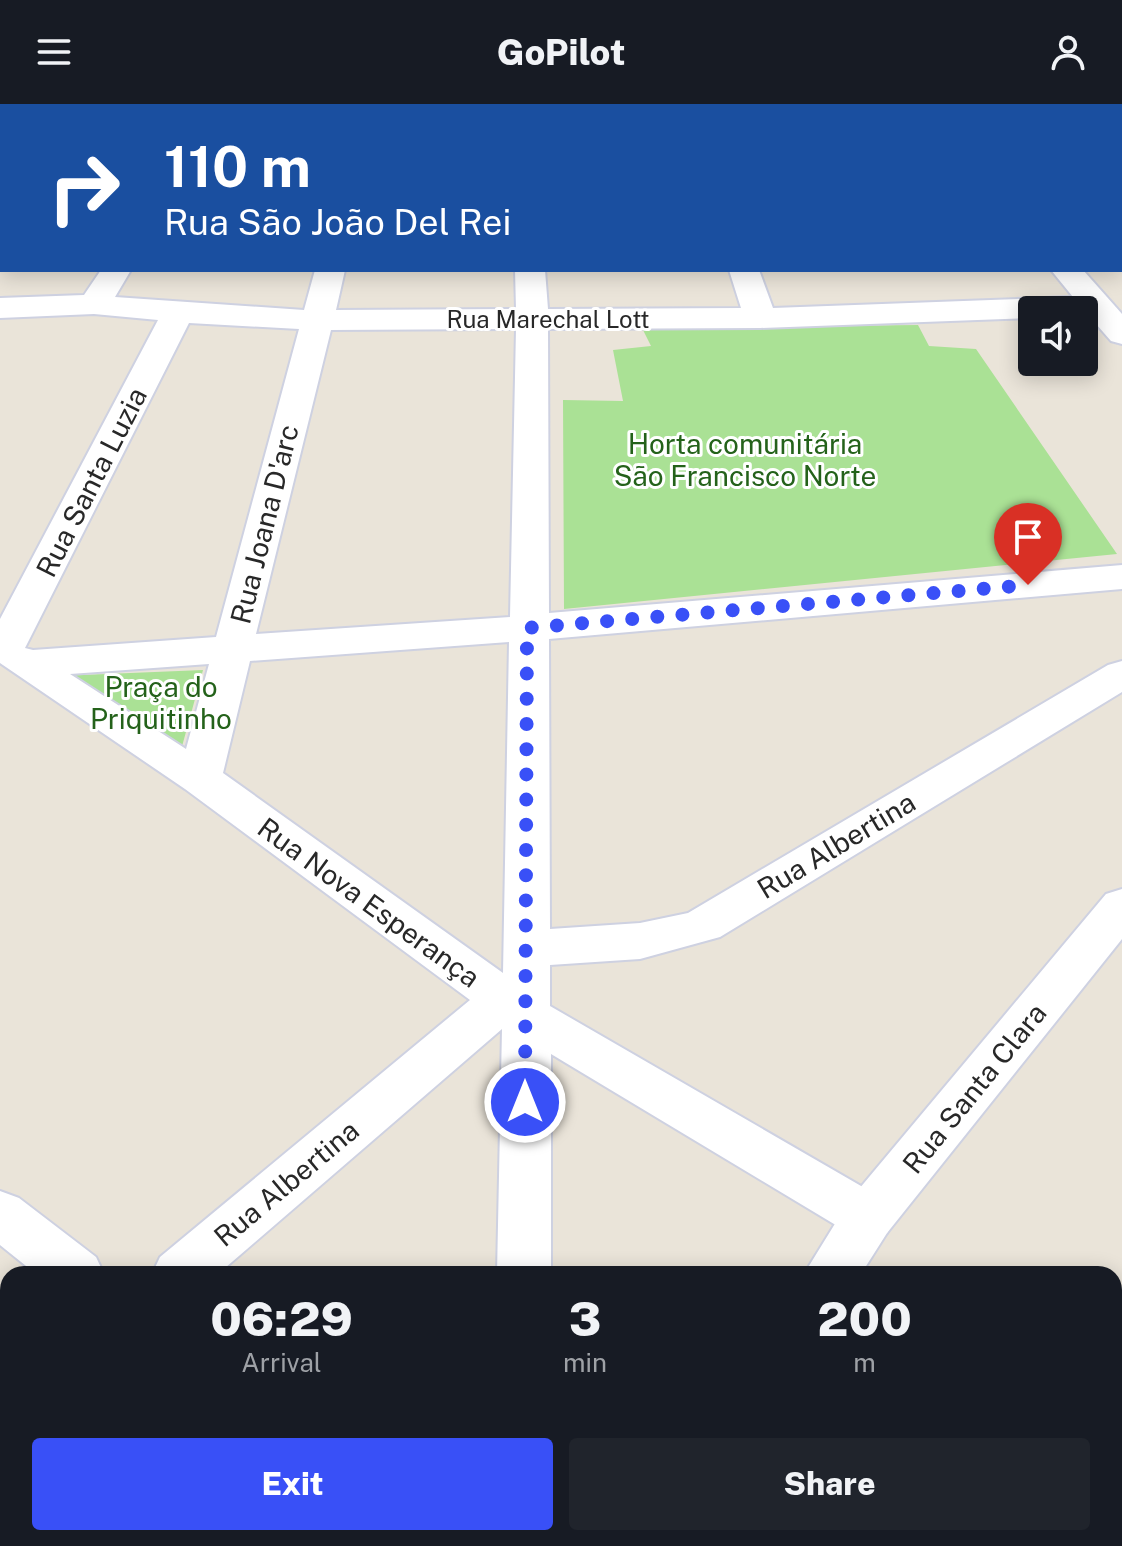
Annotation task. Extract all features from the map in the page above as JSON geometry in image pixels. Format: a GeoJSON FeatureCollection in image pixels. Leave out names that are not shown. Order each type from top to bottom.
{"type":"FeatureCollection","features":[{"type":"Feature","properties":{"kind":"street"},"geometry":{"type":"LineString","coordinates":[[94,304],[115,272]]}},
{"type":"Feature","properties":{"kind":"street","name":"Rua Joana D'arc"},"geometry":{"type":"LineString","coordinates":[[200,778],[314,320],[329,272]]}},
{"type":"Feature","properties":{"kind":"street"},"geometry":{"type":"LineString","coordinates":[[524,1266],[515,1008],[528,948],[530,272]]}},
{"type":"Feature","properties":{"kind":"street"},"geometry":{"type":"LineString","coordinates":[[745,272],[760,318]]}},
{"type":"Feature","properties":{"kind":"street"},"geometry":{"type":"LineString","coordinates":[[1068,272],[1088,296]]}},
{"type":"Feature","properties":{"kind":"street","name":"Rua Marechal Lott"},"geometry":{"type":"LineString","coordinates":[[0,308],[94,304],[178,313],[314,320],[760,318],[1018,309]]}},
{"type":"Feature","properties":{"kind":"street"},"geometry":{"type":"LineString","coordinates":[[1098,307],[1122,334]]}},
{"type":"Feature","properties":{"kind":"street","name":"Rua Santa Luzia"},"geometry":{"type":"LineString","coordinates":[[9,654],[178,313]]}},
{"type":"Feature","properties":{"kind":"street"},"geometry":{"type":"LineString","coordinates":[[9,654],[232,650],[1122,577]]}},
{"type":"Feature","properties":{"kind":"street","name":"Rua Nova Esperança"},"geometry":{"type":"LineString","coordinates":[[9,654],[200,778],[515,1008],[868,1217]]}},
{"type":"Feature","properties":{"kind":"street","name":"Rua Albertina"},"geometry":{"type":"LineString","coordinates":[[528,948],[632,943],[676,936],[704,925],[1122,674]]}},
{"type":"Feature","properties":{"kind":"street","name":"Rua Santa Clara"},"geometry":{"type":"LineString","coordinates":[[836,1266],[868,1217],[1122,906]]}},
{"type":"Feature","properties":{"kind":"street","name":"Rua Albertina"},"geometry":{"type":"LineString","coordinates":[[189,1266],[515,1008]]}},
{"type":"Feature","properties":{"kind":"street"},"geometry":{"type":"LineString","coordinates":[[0,1214],[67,1266]]}},
{"type":"Feature","properties":{"kind":"green space","name":"Horta comunitária São Francisco Norte"},"geometry":{"type":"Polygon","coordinates":[[[918,325],[929,346],[976,349],[1117,554],[564,609],[563,400],[623,401],[613,350],[651,346],[642,328],[918,325]]]}},
{"type":"Feature","properties":{"kind":"green space","name":"Praça do Priquitinho"},"geometry":{"type":"Polygon","coordinates":[[[203,670],[181,750],[58,676],[203,670]]]}},
{"type":"Feature","properties":{"kind":"route"},"geometry":{"type":"LineString","coordinates":[[525,1102],[527,628],[1028,585]]}}]}
